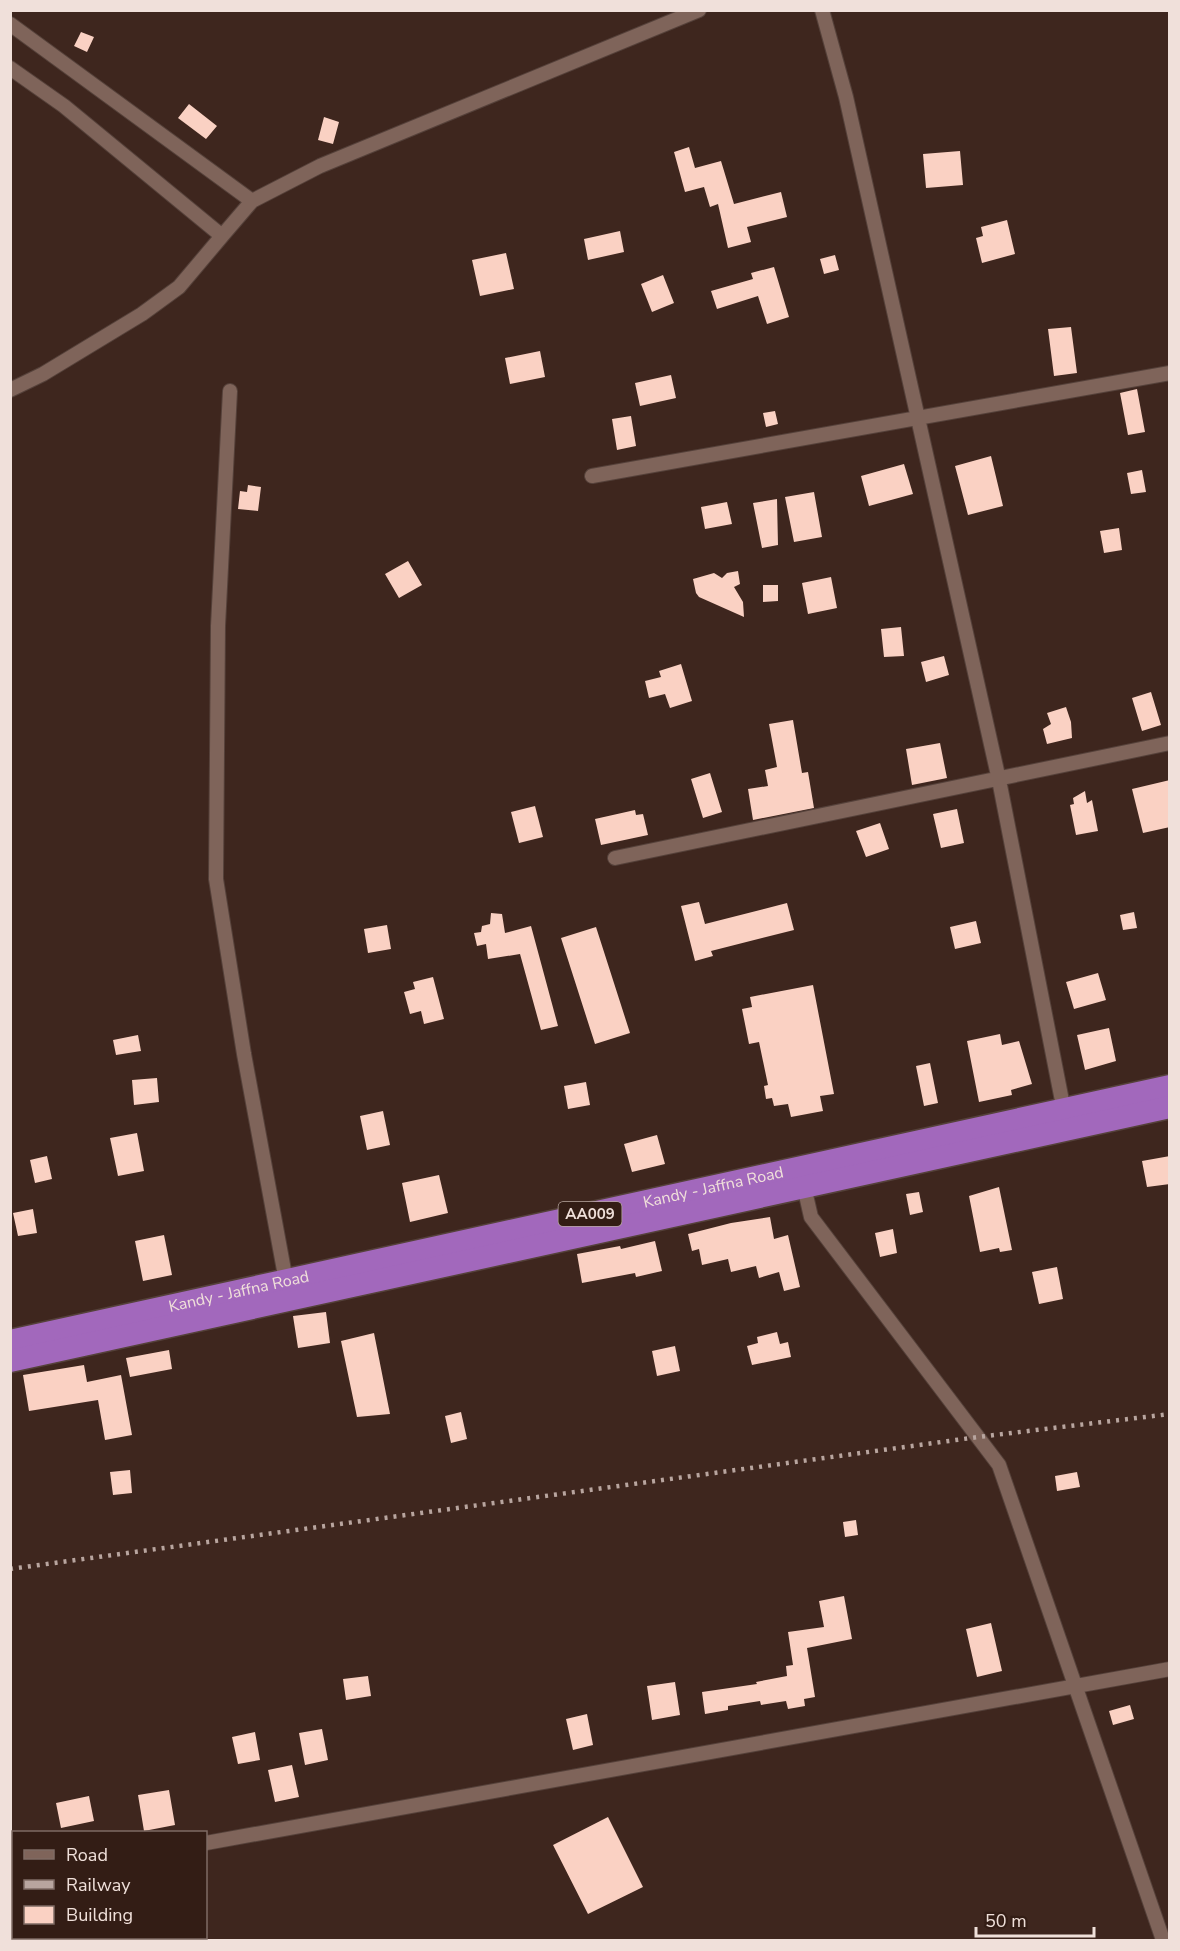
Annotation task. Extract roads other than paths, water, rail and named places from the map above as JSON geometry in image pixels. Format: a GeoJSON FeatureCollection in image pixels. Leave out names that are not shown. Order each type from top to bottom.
{"type":"FeatureCollection","features":[{"type":"Feature","properties":{"kind":"highway","name":"Kandy - Jaffna Road"},"geometry":{"type":"LineString","coordinates":[[1066,1120],[1170,1086]]}},
{"type":"Feature","properties":{"kind":"highway","name":"Kandy - Jaffna Road"},"geometry":{"type":"LineString","coordinates":[[10,1361],[802,1178],[1066,1120],[1170,1107]]}},
{"type":"Feature","properties":{"kind":"highway","name":"Kandy - Jaffna Road"},"geometry":{"type":"LineString","coordinates":[[10,1341],[286,1281],[802,1178]]}},
{"type":"Feature","properties":{"kind":"street"},"geometry":{"type":"LineString","coordinates":[[10,390],[43,374],[142,314],[179,287],[252,201],[320,166],[699,10]]}},
{"type":"Feature","properties":{"kind":"street"},"geometry":{"type":"LineString","coordinates":[[822,10],[846,97],[999,780],[1066,1120]]}},
{"type":"Feature","properties":{"kind":"street"},"geometry":{"type":"LineString","coordinates":[[10,24],[252,201]]}},
{"type":"Feature","properties":{"kind":"street"},"geometry":{"type":"LineString","coordinates":[[10,68],[64,106],[222,236]]}},
{"type":"Feature","properties":{"kind":"street"},"geometry":{"type":"LineString","coordinates":[[592,476],[1170,373]]}},
{"type":"Feature","properties":{"kind":"street"},"geometry":{"type":"LineString","coordinates":[[230,391],[218,626],[216,879],[246,1066],[286,1281]]}},
{"type":"Feature","properties":{"kind":"street"},"geometry":{"type":"LineString","coordinates":[[615,858],[1170,743]]}},
{"type":"Feature","properties":{"kind":"street"},"geometry":{"type":"LineString","coordinates":[[802,1178],[811,1217],[952,1399],[999,1465],[1163,1941]]}},
{"type":"Feature","properties":{"kind":"street"},"geometry":{"type":"LineString","coordinates":[[207,1843],[1170,1670]]}},
{"type":"Feature","properties":{"kind":"railway"},"geometry":{"type":"LineString","coordinates":[[10,1569],[978,1437],[1170,1414]]}}]}
